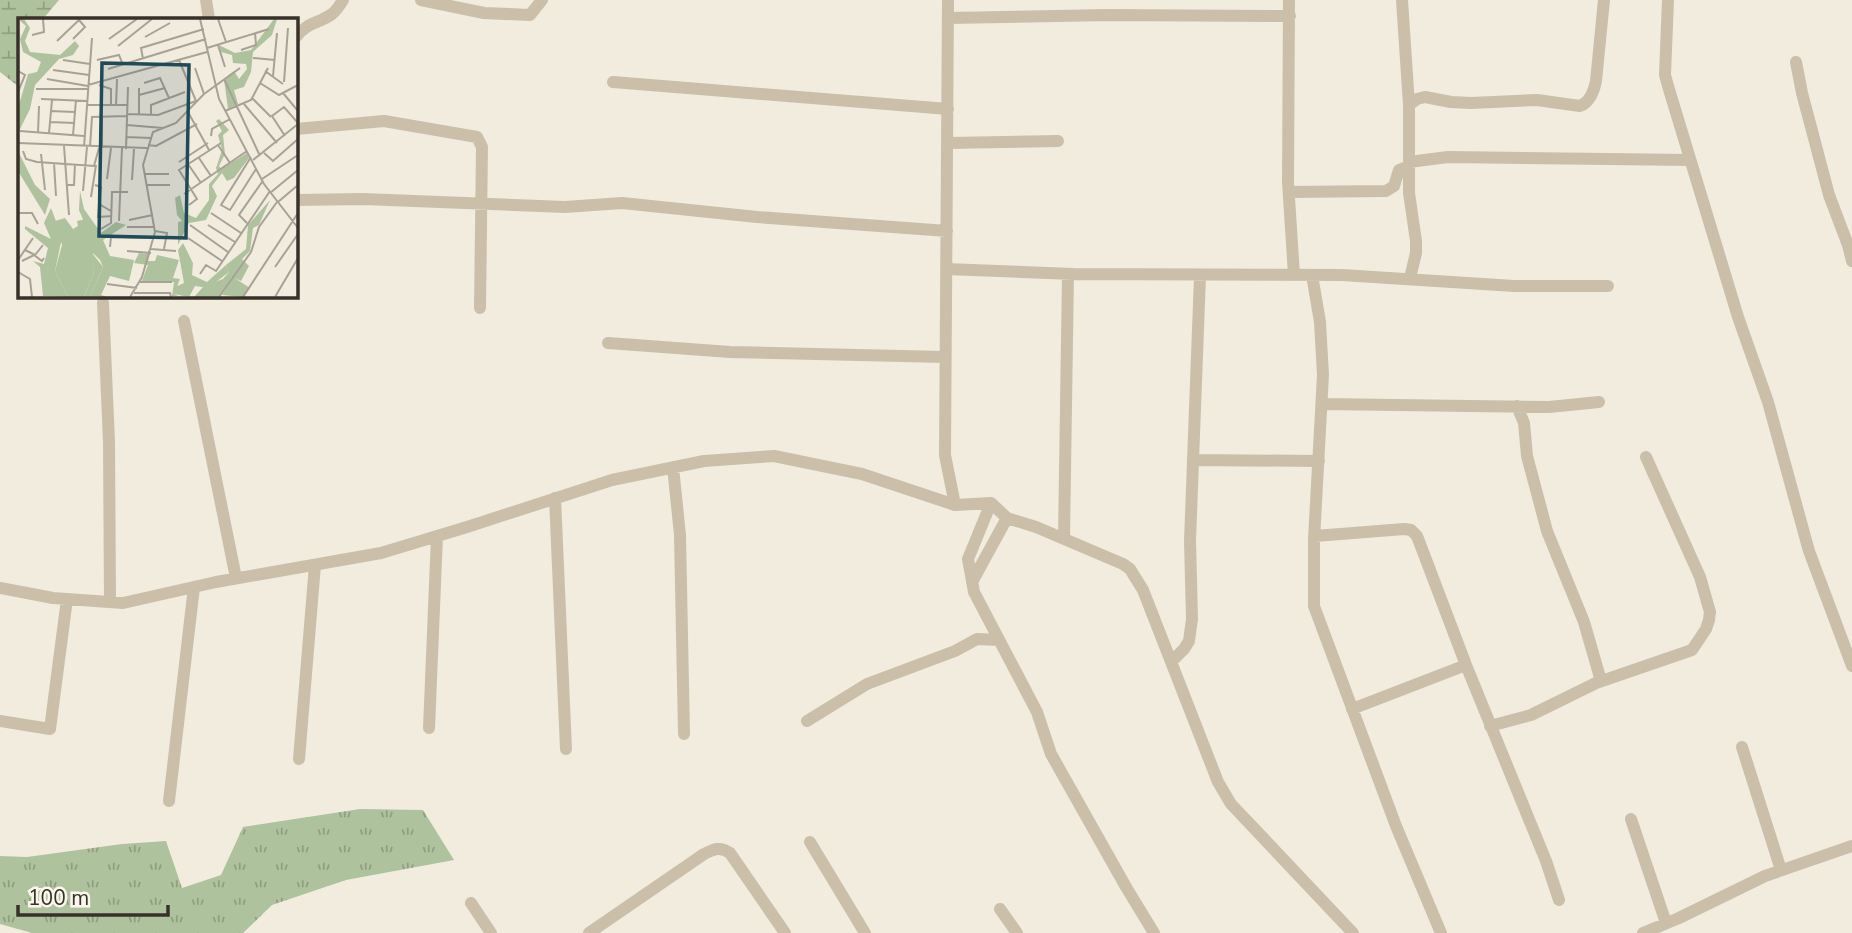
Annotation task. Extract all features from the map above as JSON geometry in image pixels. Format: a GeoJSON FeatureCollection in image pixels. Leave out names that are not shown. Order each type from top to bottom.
{"type":"FeatureCollection","features":[{"type":"Feature","properties":{"kind":"street"},"geometry":{"type":"LineString","coordinates":[[206,0],[209,18]]}},
{"type":"Feature","properties":{"kind":"street"},"geometry":{"type":"LineString","coordinates":[[298,34],[309,24],[334,13],[343,0]]}},
{"type":"Feature","properties":{"kind":"street"},"geometry":{"type":"LineString","coordinates":[[421,0],[484,13],[530,15],[542,0]]}},
{"type":"Feature","properties":{"kind":"street"},"geometry":{"type":"LineString","coordinates":[[948,0],[945,455],[955,505]]}},
{"type":"Feature","properties":{"kind":"street"},"geometry":{"type":"LineString","coordinates":[[1289,0],[1289,192],[1294,275]]}},
{"type":"Feature","properties":{"kind":"street"},"geometry":{"type":"LineString","coordinates":[[1402,0],[1409,105],[1409,193],[1416,241],[1410,278]]}},
{"type":"Feature","properties":{"kind":"street"},"geometry":{"type":"LineString","coordinates":[[1409,105],[1425,97],[1451,102],[1538,100],[1583,105],[1594,92],[1597,81],[1604,0]]}},
{"type":"Feature","properties":{"kind":"street"},"geometry":{"type":"LineString","coordinates":[[1668,0],[1665,75],[1738,317],[1768,402],[1809,551],[1852,666]]}},
{"type":"Feature","properties":{"kind":"street"},"geometry":{"type":"LineString","coordinates":[[948,18],[1290,16]]}},
{"type":"Feature","properties":{"kind":"street"},"geometry":{"type":"LineString","coordinates":[[1796,62],[1825,183],[1847,229],[1852,261]]}},
{"type":"Feature","properties":{"kind":"street"},"geometry":{"type":"LineString","coordinates":[[613,82],[948,109]]}},
{"type":"Feature","properties":{"kind":"street"},"geometry":{"type":"LineString","coordinates":[[298,129],[384,121],[477,136],[482,147],[481,309]]}},
{"type":"Feature","properties":{"kind":"street"},"geometry":{"type":"LineString","coordinates":[[948,143],[1058,141]]}},
{"type":"Feature","properties":{"kind":"street"},"geometry":{"type":"LineString","coordinates":[[1289,192],[1386,191],[1394,186],[1399,170],[1409,164],[1448,157],[1690,160]]}},
{"type":"Feature","properties":{"kind":"street"},"geometry":{"type":"LineString","coordinates":[[298,200],[363,198],[565,207],[634,204],[757,217],[947,231]]}},
{"type":"Feature","properties":{"kind":"street"},"geometry":{"type":"LineString","coordinates":[[946,269],[1068,274],[1342,275],[1514,286],[1608,286]]}},
{"type":"Feature","properties":{"kind":"street"},"geometry":{"type":"LineString","coordinates":[[1064,538],[1068,274]]}},
{"type":"Feature","properties":{"kind":"street"},"geometry":{"type":"LineString","coordinates":[[1312,275],[1320,322],[1323,375],[1314,606],[1396,826],[1441,933]]}},
{"type":"Feature","properties":{"kind":"street"},"geometry":{"type":"LineString","coordinates":[[1171,662],[1189,641],[1192,619],[1190,541],[1200,276]]}},
{"type":"Feature","properties":{"kind":"street"},"geometry":{"type":"LineString","coordinates":[[103,303],[109,442],[110,602]]}},
{"type":"Feature","properties":{"kind":"street"},"geometry":{"type":"LineString","coordinates":[[184,321],[236,578]]}},
{"type":"Feature","properties":{"kind":"street"},"geometry":{"type":"LineString","coordinates":[[608,343],[730,352],[945,357]]}},
{"type":"Feature","properties":{"kind":"street"},"geometry":{"type":"LineString","coordinates":[[1322,404],[1537,407],[1599,402]]}},
{"type":"Feature","properties":{"kind":"street"},"geometry":{"type":"LineString","coordinates":[[1517,406],[1524,423],[1527,456],[1547,531],[1584,622],[1601,681]]}},
{"type":"Feature","properties":{"kind":"street"},"geometry":{"type":"LineString","coordinates":[[1524,423],[1537,407]]}},
{"type":"Feature","properties":{"kind":"street"},"geometry":{"type":"LineString","coordinates":[[0,588],[67,599],[123,603],[236,578],[381,553],[612,480],[704,461],[774,456],[862,474],[955,505],[991,503],[1007,518],[1064,538],[1130,569],[1143,590],[1218,782],[1231,804],[1346,931]]}},
{"type":"Feature","properties":{"kind":"street"},"geometry":{"type":"LineString","coordinates":[[1490,726],[1531,715],[1601,681],[1692,650],[1706,629],[1710,612],[1700,577],[1646,457]]}},
{"type":"Feature","properties":{"kind":"street"},"geometry":{"type":"LineString","coordinates":[[1193,460],[1319,461]]}},
{"type":"Feature","properties":{"kind":"street"},"geometry":{"type":"LineString","coordinates":[[673,467],[680,534],[684,734]]}},
{"type":"Feature","properties":{"kind":"street"},"geometry":{"type":"LineString","coordinates":[[555,498],[566,749]]}},
{"type":"Feature","properties":{"kind":"street"},"geometry":{"type":"LineString","coordinates":[[991,503],[968,559],[974,592],[1037,712],[1051,754],[1154,933]]}},
{"type":"Feature","properties":{"kind":"street"},"geometry":{"type":"LineString","coordinates":[[972,582],[1007,518]]}},
{"type":"Feature","properties":{"kind":"street"},"geometry":{"type":"LineString","coordinates":[[1315,536],[1404,529],[1411,530],[1417,536],[1559,900]]}},
{"type":"Feature","properties":{"kind":"street"},"geometry":{"type":"LineString","coordinates":[[429,728],[438,536]]}},
{"type":"Feature","properties":{"kind":"street"},"geometry":{"type":"LineString","coordinates":[[299,759],[315,565]]}},
{"type":"Feature","properties":{"kind":"street"},"geometry":{"type":"LineString","coordinates":[[169,801],[194,587]]}},
{"type":"Feature","properties":{"kind":"street"},"geometry":{"type":"LineString","coordinates":[[0,721],[50,729],[67,599]]}},
{"type":"Feature","properties":{"kind":"street"},"geometry":{"type":"LineString","coordinates":[[977,639],[988,618]]}},
{"type":"Feature","properties":{"kind":"street"},"geometry":{"type":"LineString","coordinates":[[807,721],[867,684],[955,651],[977,639],[999,640]]}},
{"type":"Feature","properties":{"kind":"street"},"geometry":{"type":"LineString","coordinates":[[1352,709],[1466,665]]}},
{"type":"Feature","properties":{"kind":"street"},"geometry":{"type":"LineString","coordinates":[[1742,747],[1782,870]]}},
{"type":"Feature","properties":{"kind":"street"},"geometry":{"type":"LineString","coordinates":[[1631,819],[1667,923]]}},
{"type":"Feature","properties":{"kind":"street"},"geometry":{"type":"LineString","coordinates":[[810,842],[865,933]]}},
{"type":"Feature","properties":{"kind":"street"},"geometry":{"type":"LineString","coordinates":[[1643,933],[1765,876],[1852,846]]}},
{"type":"Feature","properties":{"kind":"street"},"geometry":{"type":"LineString","coordinates":[[589,933],[704,854],[720,848],[730,853],[785,933]]}},
{"type":"Feature","properties":{"kind":"street"},"geometry":{"type":"LineString","coordinates":[[471,903],[491,933]]}},
{"type":"Feature","properties":{"kind":"street"},"geometry":{"type":"LineString","coordinates":[[1000,909],[1017,933]]}},
{"type":"Feature","properties":{"kind":"green space"},"geometry":{"type":"Polygon","coordinates":[[[0,0],[59,0],[44,18],[18,18],[18,86],[0,72],[0,0]]]}},
{"type":"Feature","properties":{"kind":"green space"},"geometry":{"type":"Polygon","coordinates":[[[360,809],[423,810],[454,860],[346,880],[272,905],[243,933],[32,933],[0,924],[0,856],[27,857],[166,841],[182,888],[221,875],[243,827],[360,809]]]}}]}
